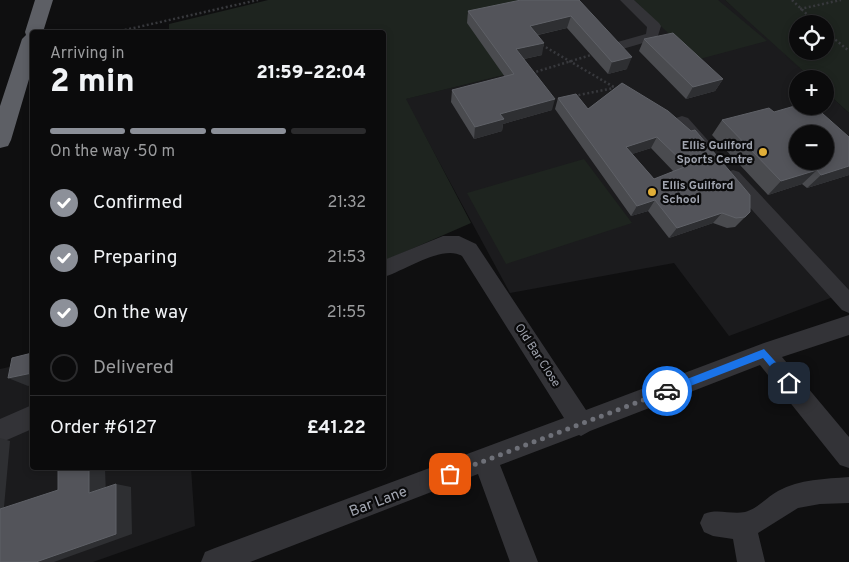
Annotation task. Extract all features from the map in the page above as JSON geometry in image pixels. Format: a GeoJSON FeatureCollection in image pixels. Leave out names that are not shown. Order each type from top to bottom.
{"type":"FeatureCollection","features":[{"type":"Feature","properties":{"kind":"highway"},"geometry":{"type":"LineString","coordinates":[[35,30],[46,0]]}},
{"type":"Feature","properties":{"kind":"highway"},"geometry":{"type":"LineString","coordinates":[[2,125],[30,45]]}},
{"type":"Feature","properties":{"kind":"street"},"geometry":{"type":"LineString","coordinates":[[619,46],[652,36],[654,26],[626,0]]}},
{"type":"Feature","properties":{"kind":"street"},"geometry":{"type":"LineString","coordinates":[[682,122],[849,304]]}},
{"type":"Feature","properties":{"kind":"street","name":"Old Bar Close"},"geometry":{"type":"LineString","coordinates":[[386,268],[443,244],[459,244],[469,250],[494,286],[581,424]]}},
{"type":"Feature","properties":{"kind":"street","name":"Bar Lane"},"geometry":{"type":"LineString","coordinates":[[215,562],[486,461],[764,354],[849,325]]}},
{"type":"Feature","properties":{"kind":"street"},"geometry":{"type":"LineString","coordinates":[[764,354],[849,456]]}},
{"type":"Feature","properties":{"kind":"street"},"geometry":{"type":"LineString","coordinates":[[0,431],[30,418]]}},
{"type":"Feature","properties":{"kind":"street"},"geometry":{"type":"LineString","coordinates":[[486,461],[524,562]]}},
{"type":"Feature","properties":{"kind":"street"},"geometry":{"type":"LineString","coordinates":[[713,523],[742,526],[754,522],[777,506],[793,498],[827,491],[849,490]]}},
{"type":"Feature","properties":{"kind":"street"},"geometry":{"type":"LineString","coordinates":[[742,526],[751,562]]}},
{"type":"Feature","properties":{"kind":"path"},"geometry":{"type":"LineString","coordinates":[[125,30],[258,0]]}},
{"type":"Feature","properties":{"kind":"path"},"geometry":{"type":"LineString","coordinates":[[792,0],[807,15]]}},
{"type":"Feature","properties":{"kind":"path"},"geometry":{"type":"LineString","coordinates":[[800,9],[841,0]]}},
{"type":"Feature","properties":{"kind":"path"},"geometry":{"type":"LineString","coordinates":[[834,38],[849,51]]}},
{"type":"Feature","properties":{"kind":"path"},"geometry":{"type":"LineString","coordinates":[[537,43],[623,92]]}},
{"type":"Feature","properties":{"kind":"path"},"geometry":{"type":"LineString","coordinates":[[532,73],[591,55]]}},
{"type":"Feature","properties":{"kind":"path"},"geometry":{"type":"LineString","coordinates":[[528,68],[537,80]]}},
{"type":"Feature","properties":{"kind":"path"},"geometry":{"type":"LineString","coordinates":[[571,97],[615,88]]}},
{"type":"Feature","properties":{"kind":"shaded area"},"geometry":{"type":"Polygon","coordinates":[[[268,0],[536,0],[467,13],[508,74],[406,99],[471,223],[386,260],[386,30],[169,30],[169,24],[268,0]]]}},
{"type":"Feature","properties":{"kind":"shaded area","name":"Ellis Guilford School"},"geometry":{"type":"Polygon","coordinates":[[[536,0],[725,0],[761,31],[789,57],[789,60],[792,60],[802,70],[789,70],[789,115],[834,115],[834,99],[849,113],[849,291],[729,336],[674,263],[510,293],[405,99],[507,74],[466,13],[536,0]]]}},
{"type":"Feature","properties":{"kind":"shaded area"},"geometry":{"type":"Polygon","coordinates":[[[634,0],[718,0],[767,41],[696,60],[634,0]]]}},
{"type":"Feature","properties":{"kind":"shaded area"},"geometry":{"type":"Polygon","coordinates":[[[725,0],[849,0],[849,113],[834,99],[834,70],[802,70],[791,60],[834,60],[834,15],[789,15],[789,58],[725,0]]]}},
{"type":"Feature","properties":{"kind":"shaded area"},"geometry":{"type":"Polygon","coordinates":[[[584,159],[632,223],[506,264],[467,193],[584,159]]]}},
{"type":"Feature","properties":{"kind":"shaded area"},"geometry":{"type":"Polygon","coordinates":[[[30,362],[30,470],[191,470],[195,526],[93,562],[0,562],[0,369],[30,362]]]}},
{"type":"Feature","properties":{"kind":"building"},"geometry":{"type":"Polygon","coordinates":[[[521,0],[579,0],[632,57],[612,62],[571,16],[530,26],[544,43],[516,49],[555,99],[500,114],[504,119],[475,127],[452,90],[514,74],[468,11],[521,0]]]}},
{"type":"Feature","properties":{"kind":"building"},"geometry":{"type":"Polygon","coordinates":[[[673,33],[723,79],[693,87],[644,39],[673,33]]]}},
{"type":"Feature","properties":{"kind":"building"},"geometry":{"type":"Polygon","coordinates":[[[622,83],[668,111],[691,131],[695,130],[750,195],[750,212],[745,217],[736,218],[722,213],[677,228],[655,200],[637,206],[558,98],[576,94],[588,109],[622,83]],[[657,137],[626,147],[654,179],[687,166],[657,137]]]}},
{"type":"Feature","properties":{"kind":"building"},"geometry":{"type":"Polygon","coordinates":[[[769,108],[774,112],[789,108],[789,115],[824,115],[849,137],[849,166],[821,175],[817,170],[781,181],[722,120],[769,108]]]}},
{"type":"Feature","properties":{"kind":"building"},"geometry":{"type":"Polygon","coordinates":[[[30,354],[30,373],[8,378],[12,358],[30,354]]]}},
{"type":"Feature","properties":{"kind":"building"},"geometry":{"type":"Polygon","coordinates":[[[58,470],[89,470],[89,493],[116,484],[116,534],[36,562],[0,562],[0,509],[58,490],[58,470]]]}},
{"type":"Feature","properties":{"kind":"way so far"},"geometry":{"type":"LineString","coordinates":[[450,474],[667,391]]}},
{"type":"Feature","properties":{"kind":"place","name":"Ellis Guilford Sports Centre"},"geometry":{"type":"Point","coordinates":[763,152]}},
{"type":"Feature","properties":{"kind":"place","name":"Ellis Guilford School"},"geometry":{"type":"Point","coordinates":[652,192]}},
{"type":"Feature","properties":{"kind":"route"},"geometry":{"type":"LineString","coordinates":[[667,391],[764,354],[789,383]]}}]}
